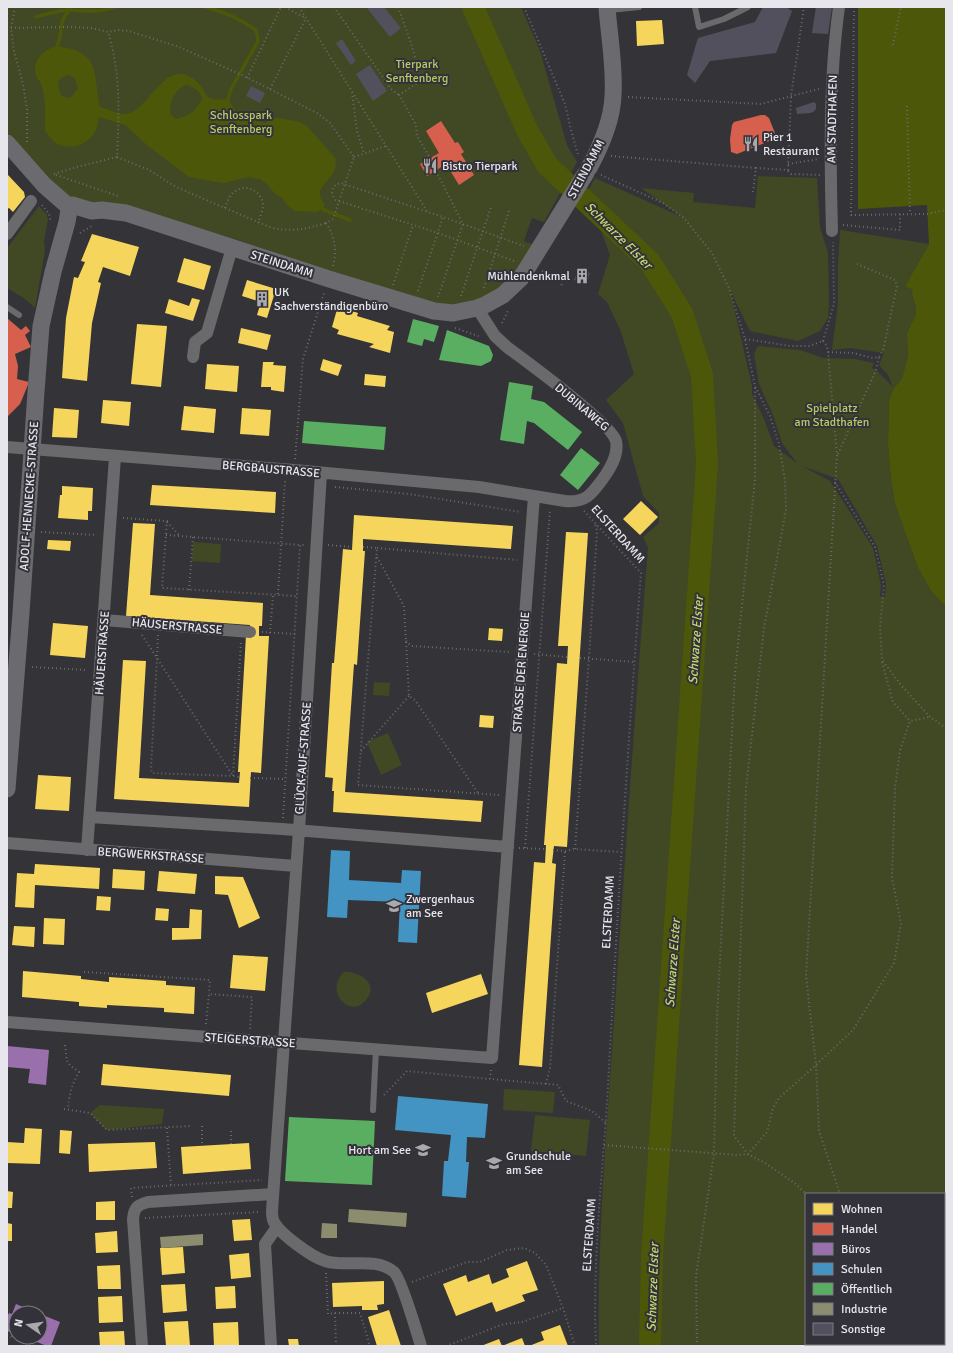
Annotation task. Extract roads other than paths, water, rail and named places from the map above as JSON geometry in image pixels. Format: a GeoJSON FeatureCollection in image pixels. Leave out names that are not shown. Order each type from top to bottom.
{"type":"FeatureCollection","features":[{"type":"Feature","properties":{"kind":"street","name":"AM STADTHAFEN"},"geometry":{"type":"LineString","coordinates":[[832,228],[832,86],[835,35],[839,7]]}},
{"type":"Feature","properties":{"kind":"street","name":"STEINDAMM"},"geometry":{"type":"LineString","coordinates":[[68,206],[72,205],[92,211],[102,210],[126,213],[232,248],[334,274],[413,305],[434,311],[454,313],[477,308],[503,295],[521,278],[588,171],[606,131],[613,96],[607,9]]}},
{"type":"Feature","properties":{"kind":"street"},"geometry":{"type":"LineString","coordinates":[[7,143],[44,185],[68,206]]}},
{"type":"Feature","properties":{"kind":"street"},"geometry":{"type":"LineString","coordinates":[[7,234],[35,202]]}},
{"type":"Feature","properties":{"kind":"street","name":"ADOLF-HENNECKE-STRASSE"},"geometry":{"type":"LineString","coordinates":[[7,789],[41,326],[53,272],[67,222],[69,210],[68,206]]}},
{"type":"Feature","properties":{"kind":"street"},"geometry":{"type":"LineString","coordinates":[[193,357],[195,342],[207,333],[232,248]]}},
{"type":"Feature","properties":{"kind":"street","name":"DUBINAWEG"},"geometry":{"type":"LineString","coordinates":[[477,308],[495,336],[591,413],[608,428],[616,440],[617,447],[615,458],[610,468],[587,498],[579,502],[534,496]]}},
{"type":"Feature","properties":{"kind":"street","name":"BERGBAUSTRASSE"},"geometry":{"type":"LineString","coordinates":[[7,447],[479,487],[534,496]]}},
{"type":"Feature","properties":{"kind":"street","name":"HÄUERSTRASSE"},"geometry":{"type":"LineString","coordinates":[[87,850],[111,536],[115,457]]}},
{"type":"Feature","properties":{"kind":"street","name":"GLÜCK-AUF-STRASSE"},"geometry":{"type":"LineString","coordinates":[[278,1227],[273,1220],[272,1211],[299,830],[321,473]]}},
{"type":"Feature","properties":{"kind":"street","name":"STRASSE DER ENERGIE"},"geometry":{"type":"LineString","coordinates":[[492,1058],[534,496]]}},
{"type":"Feature","properties":{"kind":"street","name":"HÄUSERSTRASSE"},"geometry":{"type":"LineString","coordinates":[[104,620],[250,632]]}},
{"type":"Feature","properties":{"kind":"street"},"geometry":{"type":"LineString","coordinates":[[90,817],[299,830],[508,847]]}},
{"type":"Feature","properties":{"kind":"street","name":"BERGWERKSTRASSE"},"geometry":{"type":"LineString","coordinates":[[7,843],[296,866]]}},
{"type":"Feature","properties":{"kind":"street","name":"STEIGERSTRASSE"},"geometry":{"type":"LineString","coordinates":[[7,1022],[492,1058]]}},
{"type":"Feature","properties":{"kind":"street"},"geometry":{"type":"LineString","coordinates":[[142,1346],[133,1219],[135,1208],[139,1204],[273,1194]]}},
{"type":"Feature","properties":{"kind":"street"},"geometry":{"type":"LineString","coordinates":[[271,1346],[265,1244],[278,1227],[305,1250],[326,1261],[370,1263],[386,1266],[395,1273],[401,1286],[421,1346]]}},
{"type":"Feature","properties":{"kind":"lane"},"geometry":{"type":"LineString","coordinates":[[607,9],[639,7]]}},
{"type":"Feature","properties":{"kind":"lane"},"geometry":{"type":"LineString","coordinates":[[695,7],[699,26],[724,19],[748,7]]}},
{"type":"Feature","properties":{"kind":"lane"},"geometry":{"type":"LineString","coordinates":[[7,307],[19,316]]}},
{"type":"Feature","properties":{"kind":"lane"},"geometry":{"type":"LineString","coordinates":[[373,1108],[376,1050]]}},
{"type":"Feature","properties":{"kind":"waterway"},"geometry":{"type":"LineString","coordinates":[[36,17],[62,11],[98,11],[114,7]]}},
{"type":"Feature","properties":{"kind":"waterway"},"geometry":{"type":"LineString","coordinates":[[205,7],[232,16],[256,30],[258,41],[231,89],[228,99]]}},
{"type":"Feature","properties":{"kind":"waterway","name":"Schwarze Elster"},"geometry":{"type":"LineString","coordinates":[[473,7],[527,130],[547,165],[650,262],[682,313],[702,375],[707,464],[652,1256],[650,1346]]}},
{"type":"Feature","properties":{"kind":"waterway"},"geometry":{"type":"LineString","coordinates":[[57,46],[63,19],[69,10]]}},
{"type":"Feature","properties":{"kind":"waterway"},"geometry":{"type":"LineString","coordinates":[[322,209],[350,220]]}},
{"type":"Feature","properties":{"kind":"place","name":"Pier 1 Restaurant"},"geometry":{"type":"Point","coordinates":[751,144]}},
{"type":"Feature","properties":{"kind":"place","name":"Bistro Tierpark"},"geometry":{"type":"Point","coordinates":[430,166]}},
{"type":"Feature","properties":{"kind":"place","name":"Mühlendenkmal"},"geometry":{"type":"Point","coordinates":[582,276]}},
{"type":"Feature","properties":{"kind":"place","name":"UK Sachverständigenbüro"},"geometry":{"type":"Point","coordinates":[262,299]}},
{"type":"Feature","properties":{"kind":"place","name":"Zwergenhaus am See"},"geometry":{"type":"Point","coordinates":[394,906]}},
{"type":"Feature","properties":{"kind":"place","name":"Hort am See"},"geometry":{"type":"Point","coordinates":[423,1150]}},
{"type":"Feature","properties":{"kind":"place","name":"Grundschule am See"},"geometry":{"type":"Point","coordinates":[494,1163]}},
{"type":"Feature","properties":{"kind":"park label","name":"Tierpark Senftenberg"},"geometry":{"type":"Point","coordinates":[417,71]}},
{"type":"Feature","properties":{"kind":"park label","name":"Schlosspark Senftenberg"},"geometry":{"type":"Point","coordinates":[241,122]}},
{"type":"Feature","properties":{"kind":"park label","name":"Spielplatz am Stadthafen"},"geometry":{"type":"Point","coordinates":[832,415]}}]}
